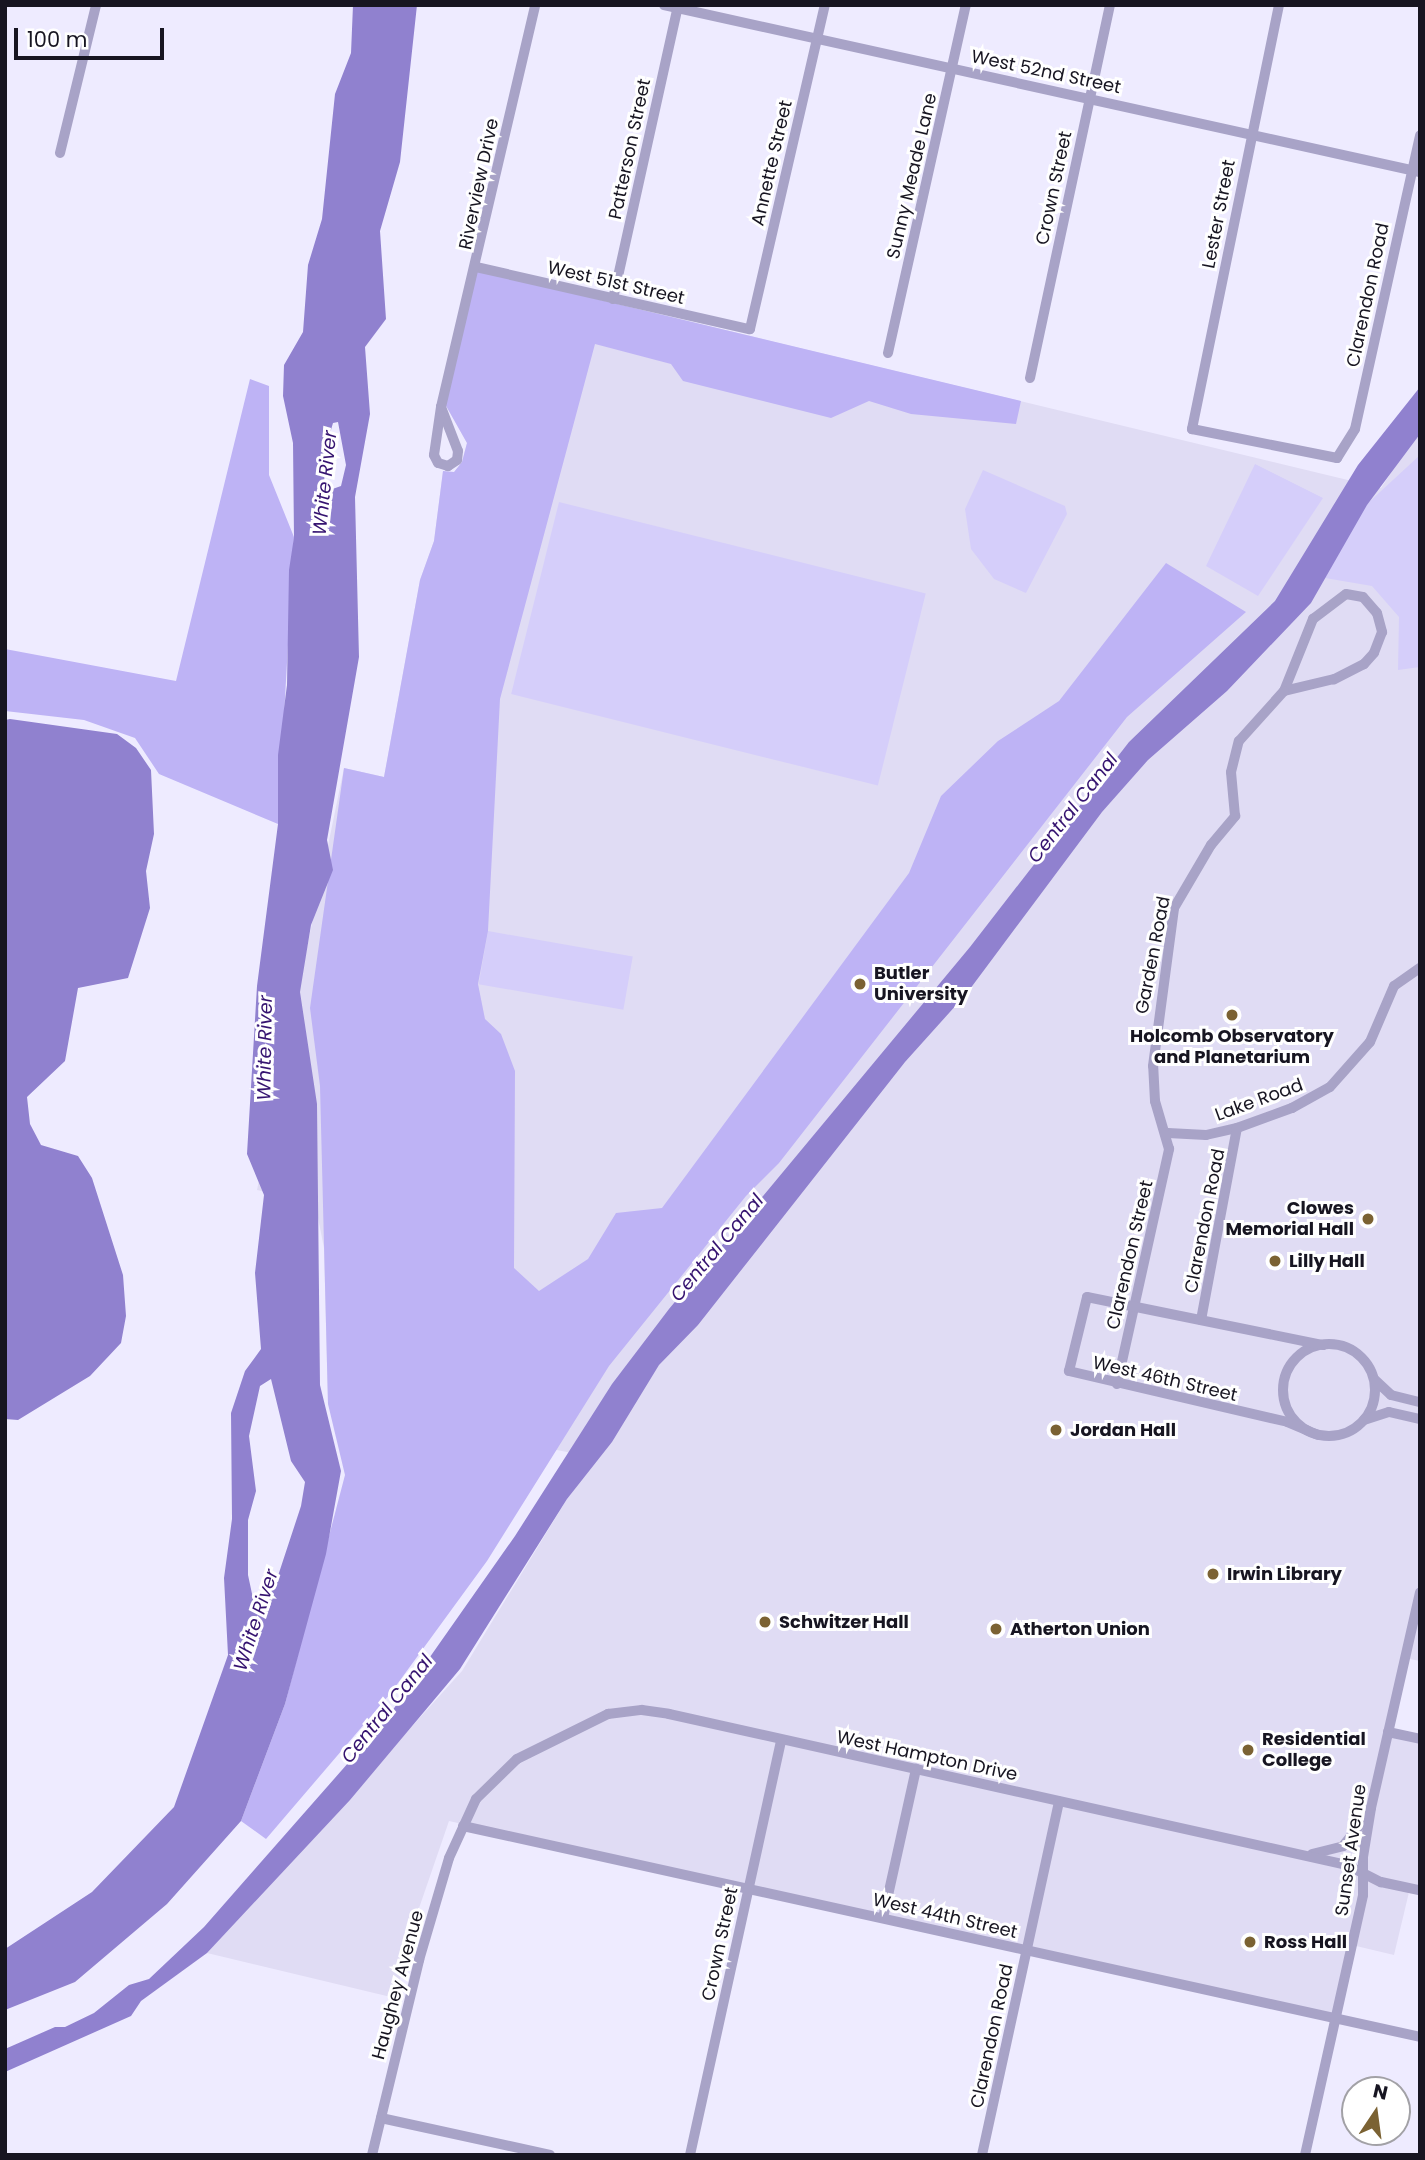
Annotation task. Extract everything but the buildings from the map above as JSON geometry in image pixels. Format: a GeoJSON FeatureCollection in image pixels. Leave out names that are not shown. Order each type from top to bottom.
{"type":"FeatureCollection","features":[{"type":"Feature","properties":{"kind":"street"},"geometry":{"type":"LineString","coordinates":[[60,153],[96,5]]}},
{"type":"Feature","properties":{"kind":"street","name":"Riverview Drive"},"geometry":{"type":"LineString","coordinates":[[441,407],[458,452],[457,460],[448,466],[438,463],[433,455],[441,407],[470,273],[476,267],[535,5]]}},
{"type":"Feature","properties":{"kind":"street","name":"West 52nd Street"},"geometry":{"type":"LineString","coordinates":[[664,5],[1416,171]]}},
{"type":"Feature","properties":{"kind":"street","name":"Annette Street"},"geometry":{"type":"LineString","coordinates":[[750,329],[825,5]]}},
{"type":"Feature","properties":{"kind":"street","name":"Sunny Meade Lane"},"geometry":{"type":"LineString","coordinates":[[888,353],[966,5]]}},
{"type":"Feature","properties":{"kind":"street","name":"Crown Street"},"geometry":{"type":"LineString","coordinates":[[1030,378],[1110,5]]}},
{"type":"Feature","properties":{"kind":"street","name":"Lester Street"},"geometry":{"type":"LineString","coordinates":[[1279,5],[1192,429],[1337,458]]}},
{"type":"Feature","properties":{"kind":"street","name":"Patterson Street"},"geometry":{"type":"LineString","coordinates":[[613,299],[678,7]]}},
{"type":"Feature","properties":{"kind":"street","name":"Clarendon Road"},"geometry":{"type":"LineString","coordinates":[[1337,458],[1355,429],[1416,171],[1420,135]]}},
{"type":"Feature","properties":{"kind":"street","name":"West 51st Street"},"geometry":{"type":"LineString","coordinates":[[476,267],[750,329]]}},
{"type":"Feature","properties":{"kind":"street","name":"Garden Road"},"geometry":{"type":"LineString","coordinates":[[1168,1133],[1155,1101],[1153,1066],[1175,903],[1211,845],[1234,818],[1231,772],[1239,741],[1283,691],[1306,632],[1319,612],[1346,594],[1368,600],[1382,627],[1371,657],[1334,679],[1283,691]]}},
{"type":"Feature","properties":{"kind":"street","name":"Lake Road"},"geometry":{"type":"LineString","coordinates":[[1168,1133],[1206,1135],[1237,1128],[1300,1104],[1339,1080],[1370,1042],[1394,986],[1420,968]]}},
{"type":"Feature","properties":{"kind":"street","name":"Clarendon Road"},"geometry":{"type":"LineString","coordinates":[[1201,1320],[1237,1128]]}},
{"type":"Feature","properties":{"kind":"street","name":"Clarendon Street"},"geometry":{"type":"LineString","coordinates":[[1117,1384],[1169,1153],[1168,1133]]}},
{"type":"Feature","properties":{"kind":"street","name":"West 46th Street"},"geometry":{"type":"LineString","coordinates":[[1318,1435],[1287,1422],[1070,1373],[1084,1301],[1090,1297],[1353,1351],[1391,1395],[1420,1402]]}},
{"type":"Feature","properties":{"kind":"street"},"geometry":{"type":"LineString","coordinates":[[1323,1345],[1297,1357],[1284,1382],[1283,1396],[1295,1421],[1318,1435],[1341,1434],[1364,1420],[1389,1412],[1420,1419]]}},
{"type":"Feature","properties":{"kind":"street"},"geometry":{"type":"LineString","coordinates":[[1364,1420],[1375,1395],[1372,1375]]}},
{"type":"Feature","properties":{"kind":"street","name":"Sunset Avenue"},"geometry":{"type":"LineString","coordinates":[[1305,2155],[1365,1872],[1363,1857],[1371,1808],[1420,1592]]}},
{"type":"Feature","properties":{"kind":"street","name":"West Hampton Drive"},"geometry":{"type":"LineString","coordinates":[[463,1826],[476,1799],[517,1759],[608,1714],[650,1711],[1299,1854],[1365,1872],[1381,1882],[1420,1890]]}},
{"type":"Feature","properties":{"kind":"street"},"geometry":{"type":"LineString","coordinates":[[1388,1732],[1420,1739]]}},
{"type":"Feature","properties":{"kind":"street","name":"Crown Street"},"geometry":{"type":"LineString","coordinates":[[690,2155],[781,1741]]}},
{"type":"Feature","properties":{"kind":"street"},"geometry":{"type":"LineString","coordinates":[[883,1918],[916,1769]]}},
{"type":"Feature","properties":{"kind":"street","name":"Clarendon Road"},"geometry":{"type":"LineString","coordinates":[[982,2155],[1059,1801]]}},
{"type":"Feature","properties":{"kind":"street"},"geometry":{"type":"LineString","coordinates":[[1299,1854],[1343,1846],[1371,1808]]}},
{"type":"Feature","properties":{"kind":"street","name":"West 44th Street"},"geometry":{"type":"LineString","coordinates":[[463,1826],[1420,2037]]}},
{"type":"Feature","properties":{"kind":"street","name":"Haughey Avenue"},"geometry":{"type":"LineString","coordinates":[[372,2155],[419,1960],[463,1826]]}},
{"type":"Feature","properties":{"kind":"street"},"geometry":{"type":"LineString","coordinates":[[381,2118],[550,2155]]}},
{"type":"Feature","properties":{"kind":"shaded area","name":"Butler University"},"geometry":{"type":"Polygon","coordinates":[[[476,270],[1381,488],[1420,429],[1420,1661],[1405,1658],[1388,1732],[1420,1739],[1420,1889],[1410,1888],[1394,1955],[1352,1945],[1335,2019],[449,1821],[417,1914],[395,1998],[207,1953],[462,1671],[567,1499],[597,1458],[328,1404],[324,1248],[315,1203],[257,1190],[344,768],[384,777],[420,580],[434,541],[443,471],[454,473],[462,462],[467,443],[445,404],[476,270]]]}},
{"type":"Feature","properties":{"kind":"shaded area"},"geometry":{"type":"Polygon","coordinates":[[[476,270],[1021,401],[1016,424],[911,414],[869,401],[831,418],[683,381],[671,364],[595,344],[500,699],[488,931],[478,984],[485,1019],[501,1034],[515,1071],[514,1268],[539,1291],[588,1259],[616,1213],[662,1208],[909,873],[941,796],[998,741],[1059,701],[1166,563],[1246,612],[1127,717],[779,1163],[746,1196],[609,1366],[487,1561],[390,1694],[266,1839],[241,1821],[285,1704],[345,1475],[328,1404],[320,1086],[310,1008],[344,768],[384,777],[420,580],[434,541],[443,471],[454,472],[462,462],[467,443],[445,404],[476,270]]]}},
{"type":"Feature","properties":{"kind":"shaded area"},"geometry":{"type":"Polygon","coordinates":[[[250,379],[269,386],[269,475],[294,537],[278,824],[159,774],[135,738],[84,720],[5,711],[5,649],[176,681],[250,379]]]}},
{"type":"Feature","properties":{"kind":"shaded area"},"geometry":{"type":"Polygon","coordinates":[[[1420,455],[1420,667],[1398,670],[1399,617],[1372,586],[1325,578],[1367,504],[1420,455]]]}},
{"type":"Feature","properties":{"kind":"shaded area"},"geometry":{"type":"Polygon","coordinates":[[[1255,464],[1323,498],[1258,596],[1206,566],[1255,464]]]}},
{"type":"Feature","properties":{"kind":"shaded area"},"geometry":{"type":"Polygon","coordinates":[[[983,470],[1065,506],[1067,514],[1026,593],[994,579],[971,549],[965,509],[983,470]]]}},
{"type":"Feature","properties":{"kind":"shaded area"},"geometry":{"type":"Polygon","coordinates":[[[559,502],[926,593],[878,786],[511,694],[559,502]]]}},
{"type":"Feature","properties":{"kind":"shaded area"},"geometry":{"type":"Polygon","coordinates":[[[488,931],[633,957],[623,1010],[479,984],[488,931]]]}},
{"type":"Feature","properties":{"kind":"water","name":"White River"},"geometry":{"type":"Polygon","coordinates":[[[353,5],[417,5],[400,162],[380,231],[386,319],[365,347],[370,414],[355,497],[359,657],[327,840],[333,870],[311,925],[300,992],[317,1104],[320,1385],[341,1471],[326,1554],[285,1704],[241,1821],[167,1904],[75,1982],[5,2010],[5,1949],[92,1892],[174,1807],[228,1655],[224,1578],[232,1519],[231,1413],[245,1371],[261,1349],[255,1273],[264,1195],[247,1154],[257,986],[278,824],[278,755],[287,685],[289,570],[294,537],[293,443],[283,396],[284,365],[303,332],[308,265],[322,219],[335,94],[351,53],[353,5]],[[338,422],[333,423],[325,450],[324,492],[341,486],[346,465],[338,422]],[[271,1379],[260,1386],[249,1436],[256,1491],[248,1520],[248,1575],[254,1603],[260,1605],[275,1585],[301,1506],[305,1482],[291,1461],[271,1379]]]}},
{"type":"Feature","properties":{"kind":"water"},"geometry":{"type":"Polygon","coordinates":[[[1420,387],[1420,434],[1367,505],[1311,603],[1227,691],[1148,760],[1102,812],[967,993],[905,1062],[698,1325],[659,1365],[612,1442],[567,1499],[460,1669],[350,1800],[207,1953],[141,2001],[131,2016],[5,2072],[5,2049],[55,2027],[65,2027],[94,2013],[129,1985],[149,1979],[204,1927],[385,1721],[515,1536],[612,1384],[669,1309],[970,947],[1129,742],[1275,601],[1358,465],[1420,387]]]}},
{"type":"Feature","properties":{"kind":"water"},"geometry":{"type":"Polygon","coordinates":[[[5,720],[117,734],[136,748],[151,770],[154,834],[146,871],[150,908],[128,978],[78,988],[65,1061],[27,1097],[30,1124],[41,1145],[78,1156],[92,1178],[123,1275],[126,1316],[121,1343],[90,1376],[18,1420],[5,1419],[5,720]]]}},
{"type":"Feature","properties":{"kind":"place","name":"Butler University"},"geometry":{"type":"Point","coordinates":[860,984]}},
{"type":"Feature","properties":{"kind":"place","name":"Holcomb Observatory and Planetarium"},"geometry":{"type":"Point","coordinates":[1232,1015]}},
{"type":"Feature","properties":{"kind":"place","name":"Clowes Memorial Hall"},"geometry":{"type":"Point","coordinates":[1368,1219]}},
{"type":"Feature","properties":{"kind":"place","name":"Lilly Hall"},"geometry":{"type":"Point","coordinates":[1275,1261]}},
{"type":"Feature","properties":{"kind":"place","name":"Jordan Hall"},"geometry":{"type":"Point","coordinates":[1056,1430]}},
{"type":"Feature","properties":{"kind":"place","name":"Irwin Library"},"geometry":{"type":"Point","coordinates":[1213,1574]}},
{"type":"Feature","properties":{"kind":"place","name":"Schwitzer Hall"},"geometry":{"type":"Point","coordinates":[765,1622]}},
{"type":"Feature","properties":{"kind":"place","name":"Atherton Union"},"geometry":{"type":"Point","coordinates":[996,1629]}},
{"type":"Feature","properties":{"kind":"place","name":"Residential College"},"geometry":{"type":"Point","coordinates":[1248,1750]}},
{"type":"Feature","properties":{"kind":"place","name":"Ross Hall"},"geometry":{"type":"Point","coordinates":[1250,1942]}},
{"type":"Feature","properties":{"kind":"water label","name":"Central Canal"},"geometry":{"type":"Point","coordinates":[1073,808]}},
{"type":"Feature","properties":{"kind":"water label","name":"Central Canal"},"geometry":{"type":"Point","coordinates":[717,1248]}},
{"type":"Feature","properties":{"kind":"water label","name":"Central Canal"},"geometry":{"type":"Point","coordinates":[387,1709]}}]}
